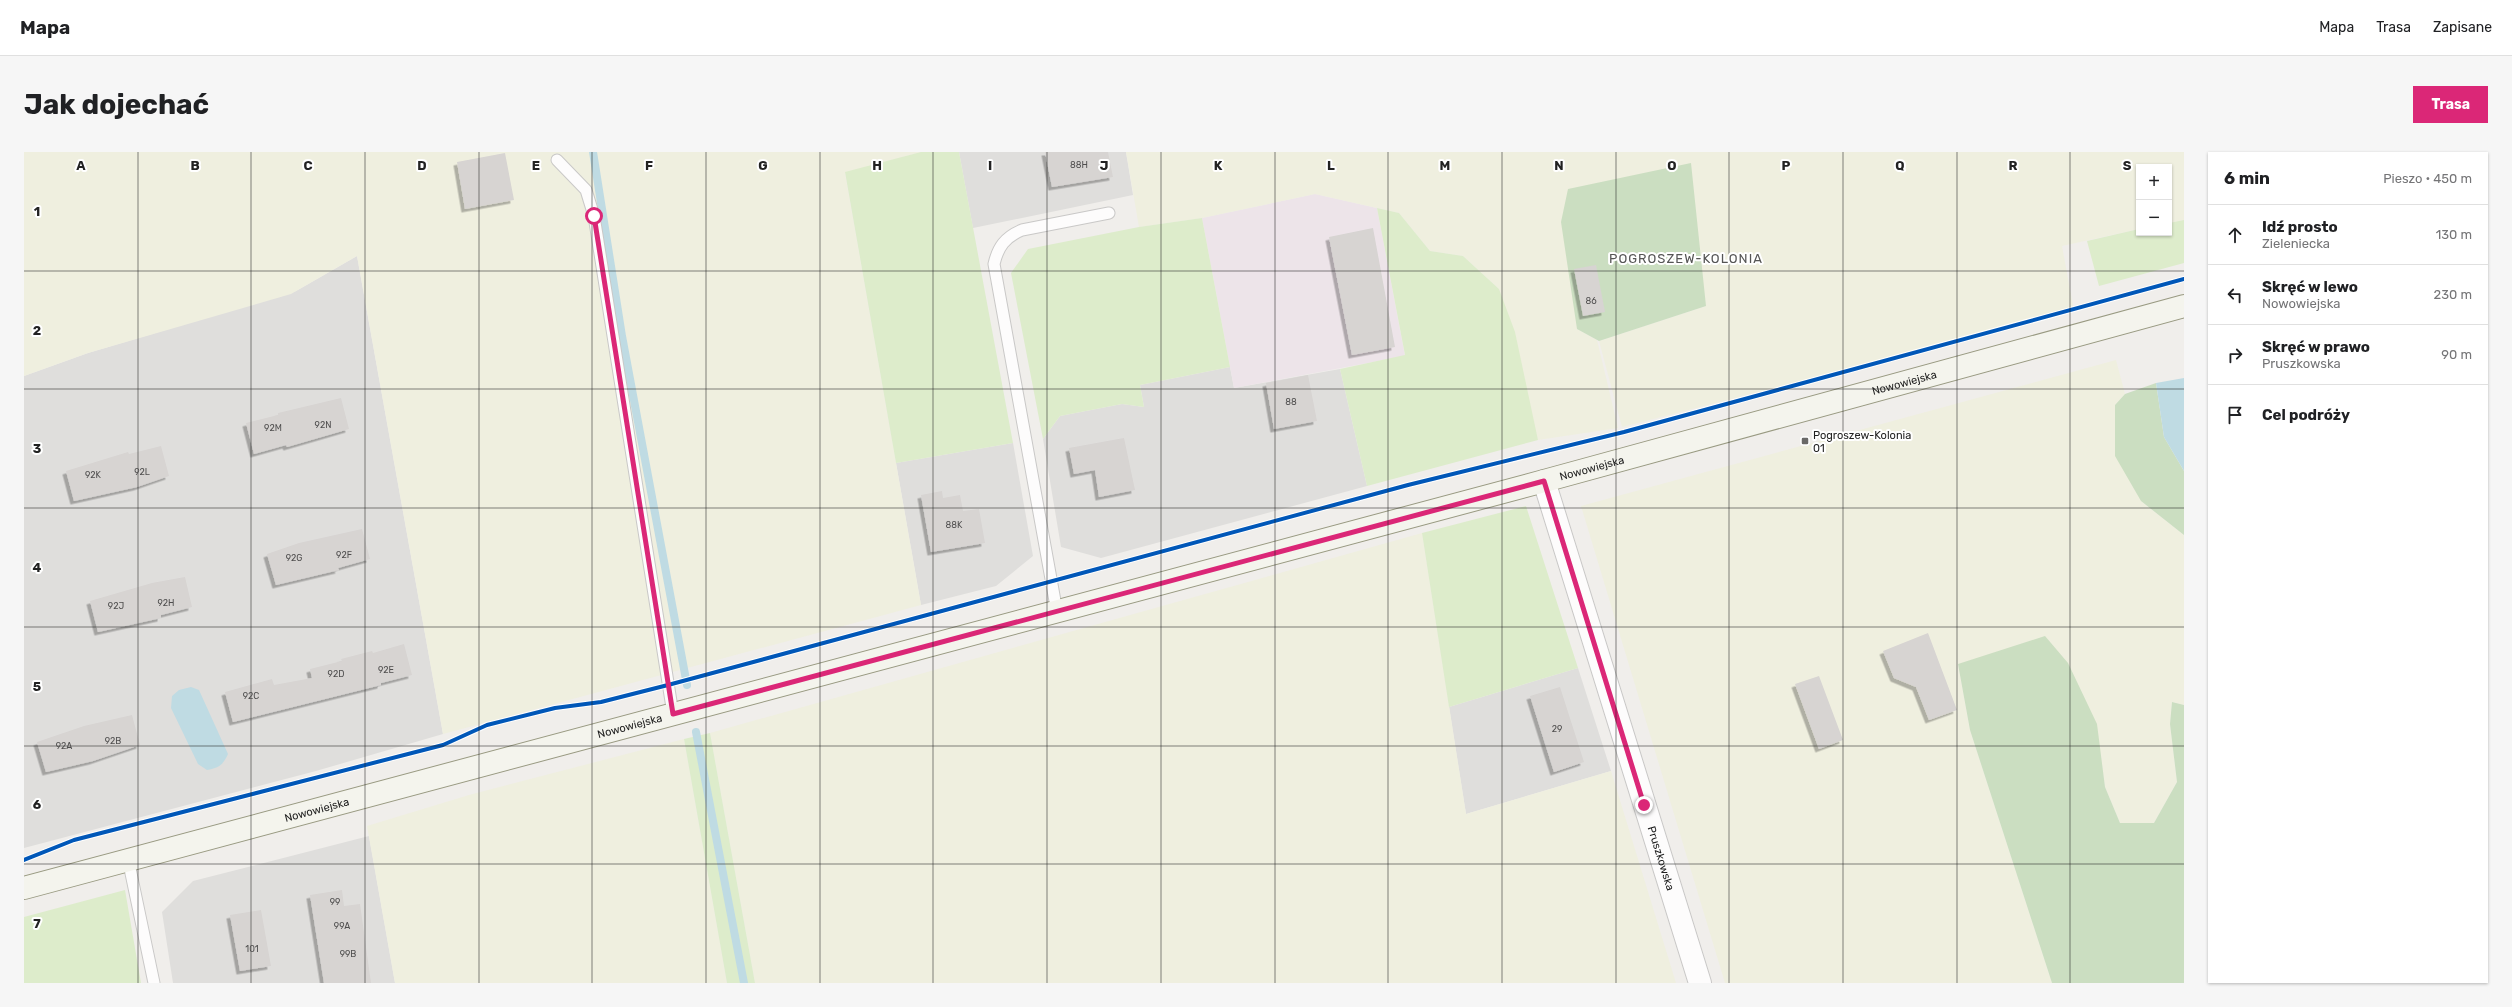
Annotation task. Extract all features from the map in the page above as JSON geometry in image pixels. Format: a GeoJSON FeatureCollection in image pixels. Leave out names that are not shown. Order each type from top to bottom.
{"type":"FeatureCollection","features":[{"type":"Feature","properties":{"kind":"street","name":"Nowowiejska"},"geometry":{"type":"LineString","coordinates":[[24,888],[1544,481],[2184,306]]}},
{"type":"Feature","properties":{"kind":"street","name":"Pruszkowska"},"geometry":{"type":"LineString","coordinates":[[1544,481],[1700,983]]}},
{"type":"Feature","properties":{"kind":"lane"},"geometry":{"type":"LineString","coordinates":[[557,160],[586,190],[594,216],[673,714]]}},
{"type":"Feature","properties":{"kind":"lane"},"geometry":{"type":"LineString","coordinates":[[1057,612],[994,264],[998,249],[1012,234],[1022,230],[1109,214]]}},
{"type":"Feature","properties":{"kind":"lane"},"geometry":{"type":"LineString","coordinates":[[128,859],[154,983]]}},
{"type":"Feature","properties":{"kind":"shaded area"},"geometry":{"type":"Polygon","coordinates":[[[959,152],[1126,152],[1133,195],[973,228],[959,152]]]}},
{"type":"Feature","properties":{"kind":"shaded area"},"geometry":{"type":"Polygon","coordinates":[[[1315,194],[1377,208],[1405,356],[1234,388],[1202,218],[1315,194]]]}},
{"type":"Feature","properties":{"kind":"shaded area"},"geometry":{"type":"Polygon","coordinates":[[[357,256],[443,734],[316,771],[24,848],[24,376],[88,353],[296,291],[357,256]]]}},
{"type":"Feature","properties":{"kind":"shaded area"},"geometry":{"type":"Polygon","coordinates":[[[1230,367],[1234,388],[1340,369],[1367,486],[1101,558],[1061,547],[1043,439],[1060,416],[1122,404],[1144,407],[1140,385],[1230,367]]]}},
{"type":"Feature","properties":{"kind":"shaded area"},"geometry":{"type":"Polygon","coordinates":[[[1013,443],[1033,556],[996,586],[921,605],[896,463],[1013,443]]]}},
{"type":"Feature","properties":{"kind":"shaded area"},"geometry":{"type":"Polygon","coordinates":[[[1578,668],[1611,771],[1466,814],[1449,707],[1578,668]]]}},
{"type":"Feature","properties":{"kind":"shaded area"},"geometry":{"type":"Polygon","coordinates":[[[369,836],[395,983],[173,983],[162,912],[193,881],[369,836]]]}},
{"type":"Feature","properties":{"kind":"green space"},"geometry":{"type":"Polygon","coordinates":[[[24,152],[921,152],[845,173],[921,605],[443,734],[357,256],[291,294],[88,353],[24,376],[24,152]]]}},
{"type":"Feature","properties":{"kind":"green space"},"geometry":{"type":"Polygon","coordinates":[[[921,152],[959,152],[1013,443],[896,463],[845,172],[921,152]]]}},
{"type":"Feature","properties":{"kind":"green space"},"geometry":{"type":"Polygon","coordinates":[[[1126,152],[2184,152],[2184,220],[2172,222],[2172,164],[2136,164],[2136,230],[2062,246],[2074,311],[1622,427],[1599,341],[1706,306],[1577,329],[1597,340],[1618,428],[1538,440],[1499,289],[1463,256],[1430,251],[1399,213],[1315,194],[1202,218],[1139,227],[1126,152]]]}},
{"type":"Feature","properties":{"kind":"green space"},"geometry":{"type":"Polygon","coordinates":[[[1691,163],[1706,306],[1599,341],[1577,329],[1561,222],[1568,189],[1691,163]]]}},
{"type":"Feature","properties":{"kind":"green space"},"geometry":{"type":"Polygon","coordinates":[[[1377,208],[1399,213],[1430,251],[1463,256],[1499,289],[1515,332],[1538,440],[1367,486],[1340,369],[1405,355],[1377,208]]]}},
{"type":"Feature","properties":{"kind":"green space"},"geometry":{"type":"Polygon","coordinates":[[[1202,218],[1230,367],[1140,385],[1144,407],[1122,404],[1060,416],[1043,439],[1011,273],[1028,249],[1139,227],[1202,218]]]}},
{"type":"Feature","properties":{"kind":"green space"},"geometry":{"type":"Polygon","coordinates":[[[2184,220],[2184,263],[2099,286],[2087,241],[2136,230],[2136,236],[2172,236],[2172,222],[2184,220]]]}},
{"type":"Feature","properties":{"kind":"green space"},"geometry":{"type":"Polygon","coordinates":[[[2116,360],[2125,394],[2115,405],[2141,501],[2184,535],[2184,705],[2172,702],[2170,724],[2177,782],[2154,823],[2120,823],[2105,787],[2096,724],[1958,664],[1970,730],[2052,983],[1725,983],[1581,506],[2116,360]]]}},
{"type":"Feature","properties":{"kind":"green space"},"geometry":{"type":"Polygon","coordinates":[[[2156,383],[2164,437],[2184,471],[2184,535],[2141,501],[2115,456],[2115,405],[2125,394],[2156,383]]]}},
{"type":"Feature","properties":{"kind":"green space"},"geometry":{"type":"Polygon","coordinates":[[[1526,506],[1578,668],[1449,707],[1422,533],[1526,506]]]}},
{"type":"Feature","properties":{"kind":"green space"},"geometry":{"type":"Polygon","coordinates":[[[1422,533],[1466,814],[1611,771],[1676,983],[755,983],[710,733],[1422,533]]]}},
{"type":"Feature","properties":{"kind":"green space"},"geometry":{"type":"Polygon","coordinates":[[[2045,636],[2068,663],[2097,724],[2105,787],[2120,823],[2154,823],[2177,782],[2170,724],[2172,702],[2184,705],[2184,983],[2052,983],[1970,730],[1958,664],[2045,636]]]}},
{"type":"Feature","properties":{"kind":"green space"},"geometry":{"type":"Polygon","coordinates":[[[710,733],[755,983],[727,983],[684,739],[710,733]]]}},
{"type":"Feature","properties":{"kind":"green space"},"geometry":{"type":"Polygon","coordinates":[[[684,739],[727,983],[395,983],[367,826],[469,795],[684,739]]]}},
{"type":"Feature","properties":{"kind":"green space"},"geometry":{"type":"Polygon","coordinates":[[[125,890],[141,983],[24,983],[24,917],[125,890]]]}},
{"type":"Feature","properties":{"kind":"water"},"geometry":{"type":"Polygon","coordinates":[[[2184,378],[2184,471],[2164,437],[2156,383],[2184,378]]]}},
{"type":"Feature","properties":{"kind":"water"},"geometry":{"type":"Polygon","coordinates":[[[191,687],[199,690],[228,754],[218,767],[207,770],[198,764],[171,708],[172,696],[179,690],[191,687]]]}},
{"type":"Feature","properties":{"kind":"building"},"geometry":{"type":"Polygon","coordinates":[[[1045,152],[1108,152],[1113,177],[1052,187],[1045,152]]]}},
{"type":"Feature","properties":{"kind":"building"},"geometry":{"type":"Polygon","coordinates":[[[505,153],[514,200],[465,209],[457,162],[505,153]]]}},
{"type":"Feature","properties":{"kind":"building"},"geometry":{"type":"Polygon","coordinates":[[[1373,228],[1395,347],[1352,355],[1329,237],[1373,228]]]}},
{"type":"Feature","properties":{"kind":"building"},"geometry":{"type":"Polygon","coordinates":[[[1596,265],[1605,312],[1583,316],[1574,269],[1596,265]]]}},
{"type":"Feature","properties":{"kind":"building"},"geometry":{"type":"Polygon","coordinates":[[[1308,375],[1317,421],[1274,429],[1266,383],[1308,375]]]}},
{"type":"Feature","properties":{"kind":"building"},"geometry":{"type":"Polygon","coordinates":[[[341,398],[349,429],[287,447],[286,445],[254,454],[246,423],[278,415],[278,413],[341,398]]]}},
{"type":"Feature","properties":{"kind":"building"},"geometry":{"type":"Polygon","coordinates":[[[1124,438],[1135,490],[1099,497],[1095,470],[1074,474],[1069,448],[1124,438]]]}},
{"type":"Feature","properties":{"kind":"building"},"geometry":{"type":"Polygon","coordinates":[[[161,446],[169,476],[137,487],[74,501],[66,471],[128,452],[129,454],[161,446]]]}},
{"type":"Feature","properties":{"kind":"building"},"geometry":{"type":"Polygon","coordinates":[[[942,491],[943,498],[960,495],[963,511],[979,509],[985,543],[931,552],[921,495],[942,491]]]}},
{"type":"Feature","properties":{"kind":"building"},"geometry":{"type":"Polygon","coordinates":[[[362,529],[370,559],[338,568],[339,570],[276,585],[267,554],[299,543],[362,529]]]}},
{"type":"Feature","properties":{"kind":"building"},"geometry":{"type":"Polygon","coordinates":[[[185,577],[192,607],[161,615],[161,618],[98,632],[90,601],[152,583],[185,577]]]}},
{"type":"Feature","properties":{"kind":"building"},"geometry":{"type":"Polygon","coordinates":[[[1928,633],[1957,710],[1929,720],[1916,687],[1894,678],[1883,651],[1928,633]]]}},
{"type":"Feature","properties":{"kind":"building"},"geometry":{"type":"Polygon","coordinates":[[[404,644],[412,675],[381,683],[381,685],[233,722],[225,692],[272,679],[274,685],[312,678],[310,669],[342,661],[341,659],[372,651],[373,653],[404,644]]]}},
{"type":"Feature","properties":{"kind":"building"},"geometry":{"type":"Polygon","coordinates":[[[1819,676],[1843,740],[1819,749],[1795,684],[1819,676]]]}},
{"type":"Feature","properties":{"kind":"building"},"geometry":{"type":"Polygon","coordinates":[[[1560,687],[1584,762],[1554,772],[1530,696],[1560,687]]]}},
{"type":"Feature","properties":{"kind":"building"},"geometry":{"type":"Polygon","coordinates":[[[132,715],[140,745],[93,761],[46,772],[37,742],[84,726],[132,715]]]}},
{"type":"Feature","properties":{"kind":"building"},"geometry":{"type":"Polygon","coordinates":[[[342,890],[344,906],[360,904],[371,983],[324,983],[310,895],[342,890]]]}},
{"type":"Feature","properties":{"kind":"building"},"geometry":{"type":"Polygon","coordinates":[[[261,910],[271,966],[240,971],[230,915],[261,910]]]}},
{"type":"Feature","properties":{"kind":"waterway"},"geometry":{"type":"LineString","coordinates":[[593,152],[622,336],[687,685]]}},
{"type":"Feature","properties":{"kind":"waterway"},"geometry":{"type":"LineString","coordinates":[[696,732],[744,983]]}},
{"type":"Feature","properties":{"kind":"cycle path"},"geometry":{"type":"LineString","coordinates":[[24,860],[74,840],[443,745],[487,725],[555,708],[601,702],[668,685],[1408,485],[1624,432],[2184,279]]}},
{"type":"Feature","properties":{"kind":"place","name":"Pogroszew-Kolonia 01"},"geometry":{"type":"Point","coordinates":[1805,441]}},
{"type":"Feature","properties":{"kind":"district","name":"POGROSZEW-KOLONIA"},"geometry":{"type":"Point","coordinates":[1686,258]}},
{"type":"Feature","properties":{"kind":"route"},"geometry":{"type":"LineString","coordinates":[[594,216],[673,714],[1544,481],[1644,805]]}}]}
